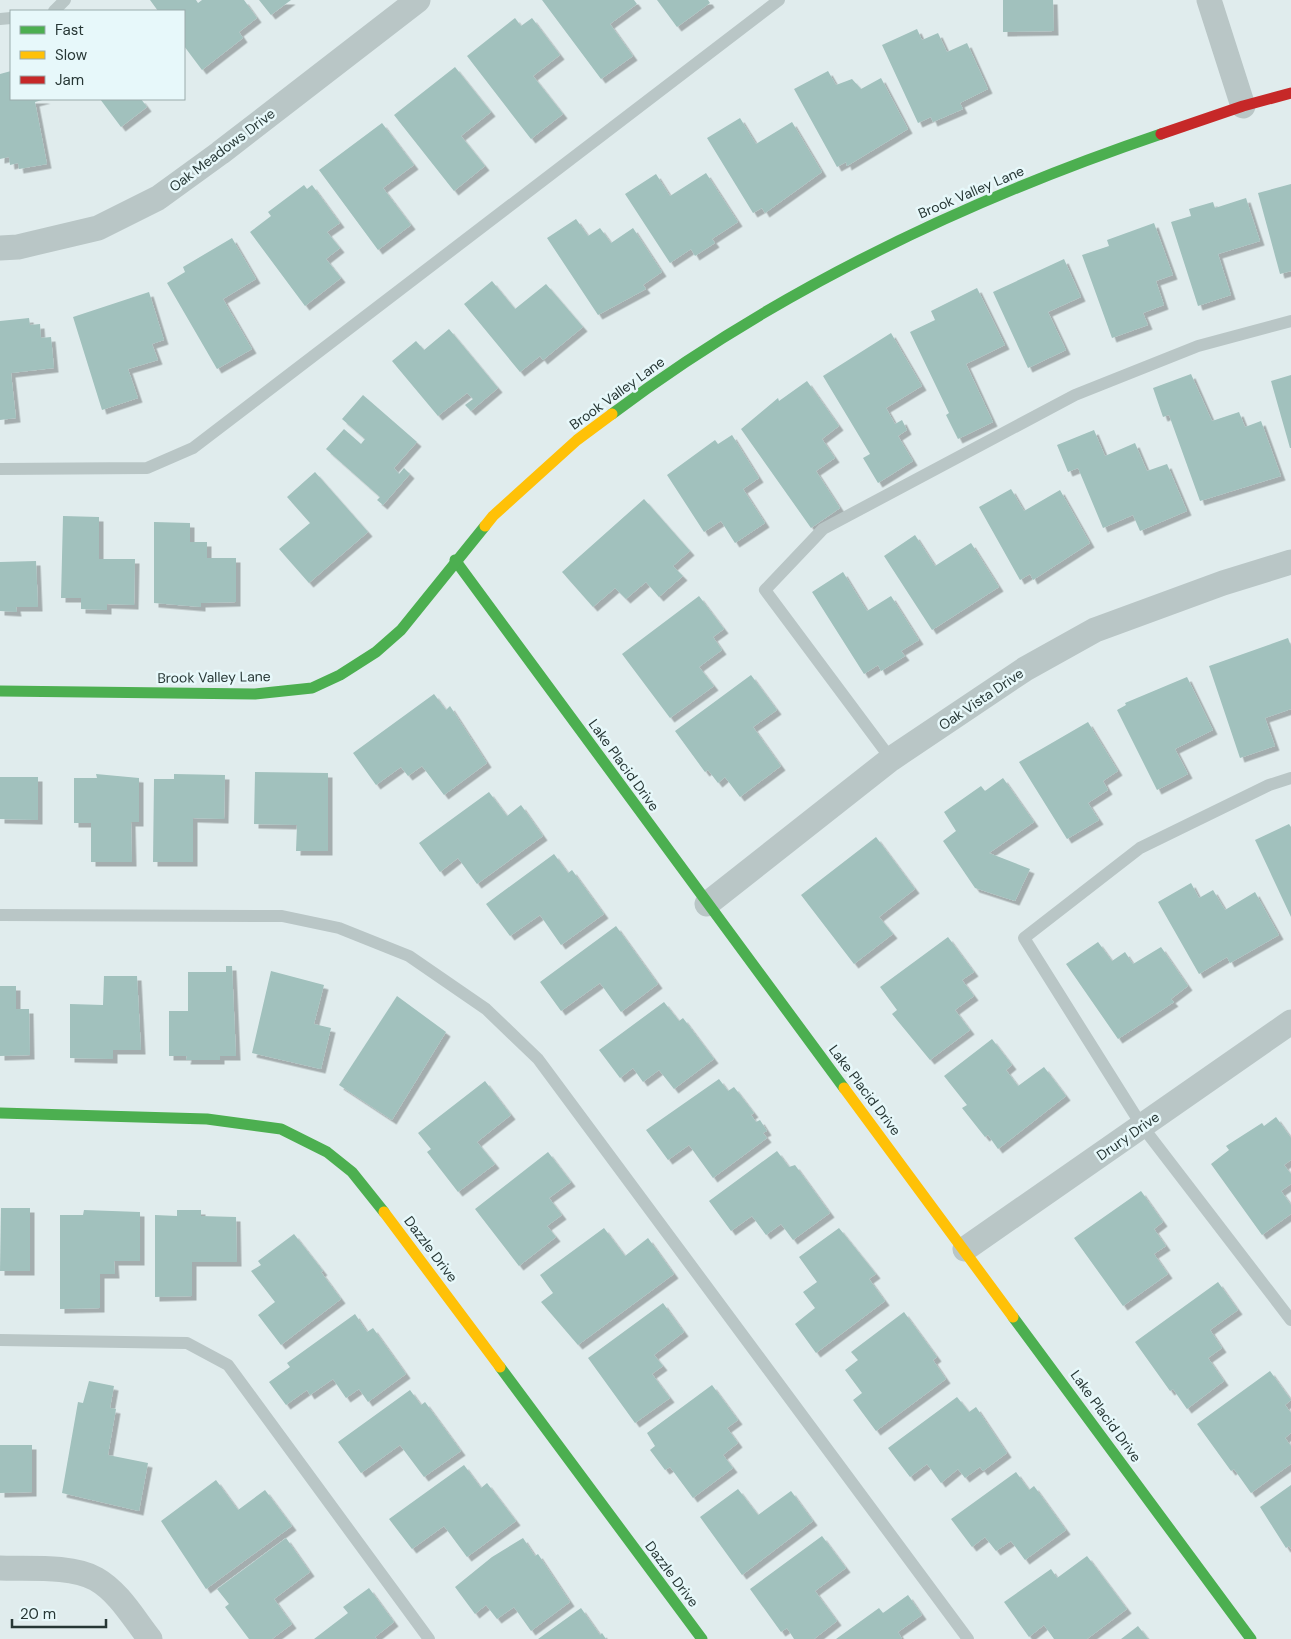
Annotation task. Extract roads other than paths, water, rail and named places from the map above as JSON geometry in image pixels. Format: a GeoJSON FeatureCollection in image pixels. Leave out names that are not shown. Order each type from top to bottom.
{"type":"FeatureCollection","features":[{"type":"Feature","properties":{"kind":"street","name":"Oak Meadows Drive"},"geometry":{"type":"LineString","coordinates":[[0,248],[18,247],[98,228],[158,198],[220,153],[418,0]]}},
{"type":"Feature","properties":{"kind":"street"},"geometry":{"type":"LineString","coordinates":[[1209,0],[1243,106]]}},
{"type":"Feature","properties":{"kind":"street","name":"Brook Valley Lane"},"geometry":{"type":"LineString","coordinates":[[0,691],[255,694],[312,688],[340,675],[369,657],[401,630],[429,598],[455,560],[492,516],[577,440],[654,382],[752,319],[873,252],[989,199],[1077,164],[1243,106],[1291,93]]}},
{"type":"Feature","properties":{"kind":"street","name":"Lake Placid Drive"},"geometry":{"type":"LineString","coordinates":[[455,560],[1251,1639]]}},
{"type":"Feature","properties":{"kind":"street","name":"Oak Vista Drive"},"geometry":{"type":"LineString","coordinates":[[708,904],[891,759],[1025,670],[1095,630],[1223,583],[1291,562]]}},
{"type":"Feature","properties":{"kind":"street","name":"Drury Drive"},"geometry":{"type":"LineString","coordinates":[[965,1249],[1291,1022]]}},
{"type":"Feature","properties":{"kind":"street","name":"Dazzle Drive"},"geometry":{"type":"LineString","coordinates":[[0,1113],[207,1120],[281,1129],[327,1152],[352,1172],[371,1194],[702,1639]]}},
{"type":"Feature","properties":{"kind":"street"},"geometry":{"type":"LineString","coordinates":[[0,1568],[78,1573],[95,1579],[114,1594],[150,1639]]}},
{"type":"Feature","properties":{"kind":"lane"},"geometry":{"type":"LineString","coordinates":[[55,10],[65,0]]}},
{"type":"Feature","properties":{"kind":"lane"},"geometry":{"type":"LineString","coordinates":[[0,468],[147,468],[193,448],[779,0]]}},
{"type":"Feature","properties":{"kind":"lane"},"geometry":{"type":"LineString","coordinates":[[891,759],[766,590],[823,529],[1075,395],[1198,346],[1291,321]]}},
{"type":"Feature","properties":{"kind":"lane"},"geometry":{"type":"LineString","coordinates":[[1291,778],[1269,785],[1140,848],[1024,938],[1142,1126],[1291,1320]]}},
{"type":"Feature","properties":{"kind":"lane"},"geometry":{"type":"LineString","coordinates":[[0,915],[282,916],[339,928],[409,956],[486,1009],[538,1059],[968,1639]]}},
{"type":"Feature","properties":{"kind":"lane"},"geometry":{"type":"LineString","coordinates":[[0,1340],[187,1343],[228,1365],[429,1639]]}}]}
